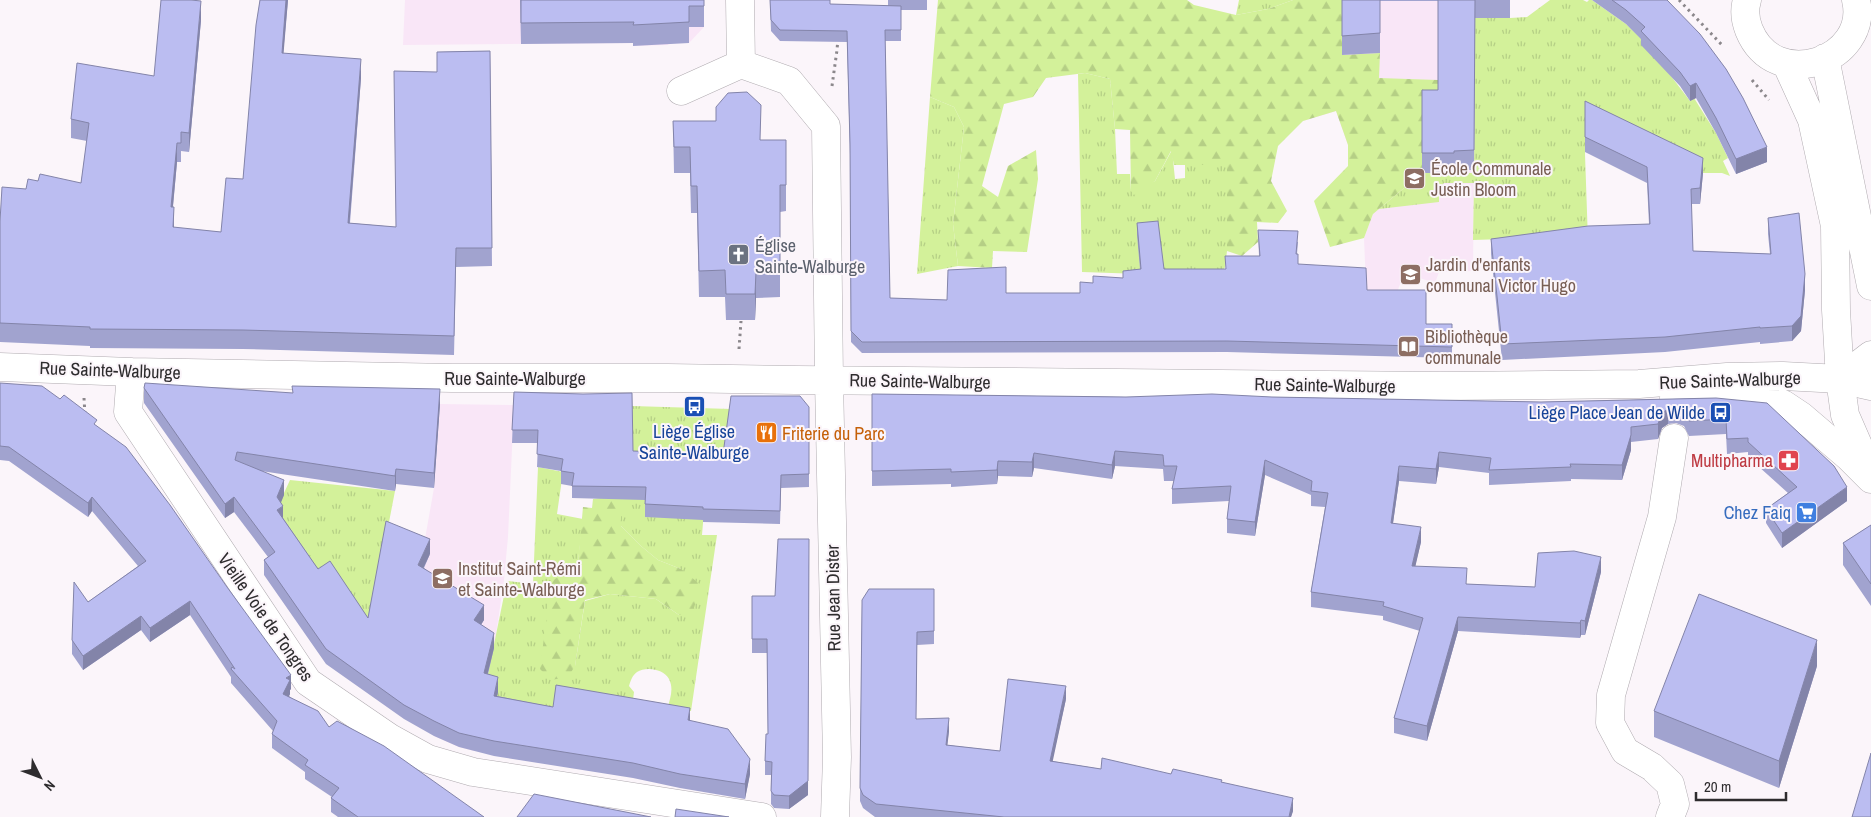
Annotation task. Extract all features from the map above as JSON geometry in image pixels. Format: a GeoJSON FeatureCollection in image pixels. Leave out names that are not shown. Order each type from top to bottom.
{"type":"FeatureCollection","features":[{"type":"Feature","properties":{"kind":"street"},"geometry":{"type":"LineString","coordinates":[[680,91],[741,64],[740,0]]}},
{"type":"Feature","properties":{"kind":"street"},"geometry":{"type":"LineString","coordinates":[[1742,2],[1752,37],[1762,50],[1787,65],[1807,65],[1838,51],[1848,40],[1855,25],[1858,8],[1856,0]]}},
{"type":"Feature","properties":{"kind":"street"},"geometry":{"type":"LineString","coordinates":[[1825,58],[1871,286]]}},
{"type":"Feature","properties":{"kind":"street","name":"Rue Jean Dister"},"geometry":{"type":"LineString","coordinates":[[741,64],[789,81],[826,126],[828,380],[837,757],[835,817]]}},
{"type":"Feature","properties":{"kind":"street"},"geometry":{"type":"LineString","coordinates":[[1787,65],[1812,120],[1835,226],[1836,310],[1840,379],[1845,415],[1871,475]]}},
{"type":"Feature","properties":{"kind":"street"},"geometry":{"type":"LineString","coordinates":[[1840,379],[1871,355]]}},
{"type":"Feature","properties":{"kind":"street","name":"Rue Sainte-Walburge"},"geometry":{"type":"LineString","coordinates":[[0,367],[131,372],[452,378],[668,378],[1440,386],[1639,384],[1736,377],[1801,376],[1840,379],[1871,386]]}},
{"type":"Feature","properties":{"kind":"street"},"geometry":{"type":"LineString","coordinates":[[128,412],[131,372]]}},
{"type":"Feature","properties":{"kind":"street"},"geometry":{"type":"LineString","coordinates":[[1639,384],[1677,425],[1662,517],[1611,695],[1610,723],[1625,752],[1652,767],[1670,784],[1675,804],[1670,817]]}},
{"type":"Feature","properties":{"kind":"street"},"geometry":{"type":"LineString","coordinates":[[1639,384],[1666,398],[1761,397],[1783,404],[1801,416],[1849,457],[1871,479]]}},
{"type":"Feature","properties":{"kind":"street","name":"Vieille Voie de Tongres"},"geometry":{"type":"LineString","coordinates":[[128,412],[308,682],[390,738],[428,759],[473,772],[762,817]]}},
{"type":"Feature","properties":{"kind":"path"},"geometry":{"type":"LineString","coordinates":[[838,34],[838,50]]}},
{"type":"Feature","properties":{"kind":"path"},"geometry":{"type":"LineString","coordinates":[[738,343],[741,321]]}},
{"type":"Feature","properties":{"kind":"path"},"geometry":{"type":"LineString","coordinates":[[83,370],[85,418],[128,412]]}},
{"type":"Feature","properties":{"kind":"shaded area"},"geometry":{"type":"Polygon","coordinates":[[[405,0],[704,0],[704,27],[689,43],[669,43],[668,45],[633,46],[633,43],[403,45],[405,0]]]}},
{"type":"Feature","properties":{"kind":"shaded area","name":"École Communale Justin Bloom"},"geometry":{"type":"Polygon","coordinates":[[[1342,0],[1487,0],[1474,173],[1473,271],[1439,272],[1435,283],[1404,273],[1394,301],[1367,311],[1364,238],[1373,214],[1348,166],[1348,145],[1336,111],[1303,121],[1342,55],[1342,0]]]}},
{"type":"Feature","properties":{"kind":"shaded area","name":"Institut Saint-Rémi et Sainte-Walburge"},"geometry":{"type":"Polygon","coordinates":[[[440,404],[514,405],[508,537],[504,580],[494,648],[480,706],[474,751],[459,747],[434,736],[379,576],[423,550],[434,488],[440,404]]]}},
{"type":"Feature","properties":{"kind":"green space"},"geometry":{"type":"Polygon","coordinates":[[[938,0],[1187,0],[1194,5],[1236,15],[1268,9],[1293,0],[1342,0],[1342,55],[1380,53],[1379,78],[1438,80],[1438,110],[1422,109],[1422,173],[1373,214],[1364,238],[1330,247],[1314,201],[1348,166],[1348,145],[1336,111],[1303,121],[1278,146],[1271,181],[1287,211],[1278,223],[1257,222],[1258,242],[1242,256],[1227,251],[1227,165],[1174,165],[1171,151],[1155,181],[1134,195],[1131,191],[1130,130],[1115,129],[1110,79],[1085,73],[1046,78],[1033,97],[1004,104],[982,186],[998,197],[1008,166],[1036,150],[1038,179],[1027,252],[993,251],[992,268],[958,266],[953,224],[964,127],[954,107],[930,97],[938,0]]]}},
{"type":"Feature","properties":{"kind":"green space"},"geometry":{"type":"Polygon","coordinates":[[[1239,0],[1293,0],[1268,9],[1236,15],[1239,0]]]}},
{"type":"Feature","properties":{"kind":"green space"},"geometry":{"type":"Polygon","coordinates":[[[1550,0],[1583,0],[1587,2],[1592,0],[1626,24],[1645,42],[1690,101],[1694,98],[1716,133],[1728,158],[1723,161],[1730,176],[1722,173],[1703,173],[1585,116],[1588,241],[1473,240],[1474,183],[1444,183],[1439,188],[1439,202],[1379,209],[1422,173],[1474,173],[1475,18],[1527,17],[1550,0]]]}},
{"type":"Feature","properties":{"kind":"green space"},"geometry":{"type":"Polygon","coordinates":[[[1085,73],[1110,79],[1117,174],[1130,174],[1131,191],[1155,181],[1172,150],[1175,179],[1185,178],[1185,165],[1228,164],[1227,251],[1225,267],[1216,280],[1141,274],[1082,272],[1078,74],[1085,73]]]}},
{"type":"Feature","properties":{"kind":"green space"},"geometry":{"type":"Polygon","coordinates":[[[930,97],[954,107],[964,127],[953,224],[958,266],[917,274],[930,97]]]}},
{"type":"Feature","properties":{"kind":"green space"},"geometry":{"type":"Polygon","coordinates":[[[632,406],[731,409],[724,471],[633,464],[632,406]]]}},
{"type":"Feature","properties":{"kind":"green space"},"geometry":{"type":"Polygon","coordinates":[[[538,467],[563,472],[557,514],[583,519],[578,562],[575,666],[585,601],[610,594],[656,599],[679,615],[681,569],[658,560],[621,526],[621,495],[704,511],[702,535],[717,535],[691,711],[668,707],[671,697],[669,679],[663,673],[650,669],[637,672],[632,678],[629,686],[634,692],[633,700],[552,722],[494,710],[485,688],[507,581],[533,584],[538,467]]]}},
{"type":"Feature","properties":{"kind":"green space"},"geometry":{"type":"Polygon","coordinates":[[[241,470],[284,493],[290,480],[395,491],[369,626],[318,584],[241,470]]]}},
{"type":"Feature","properties":{"kind":"green space"},"geometry":{"type":"Polygon","coordinates":[[[621,495],[621,526],[658,560],[681,569],[701,585],[693,611],[679,615],[656,599],[610,594],[585,600],[575,666],[568,677],[551,680],[540,669],[551,582],[578,562],[583,507],[592,508],[593,499],[621,495]]]}},
{"type":"Feature","properties":{"kind":"building"},"geometry":{"type":"Polygon","coordinates":[[[161,0],[201,1],[189,133],[181,132],[181,143],[177,143],[171,207],[174,207],[173,227],[221,232],[226,178],[243,179],[256,25],[260,0],[286,0],[282,53],[361,59],[348,223],[396,227],[394,71],[437,72],[437,52],[490,51],[492,248],[456,248],[454,336],[243,330],[90,329],[90,327],[0,323],[2,187],[26,189],[28,179],[38,181],[40,174],[81,183],[89,123],[71,119],[77,63],[154,76],[161,0]]]}},
{"type":"Feature","properties":{"kind":"building"},"geometry":{"type":"Polygon","coordinates":[[[521,0],[704,0],[704,6],[689,6],[689,22],[633,25],[634,22],[521,23],[521,0]]]}},
{"type":"Feature","properties":{"kind":"building"},"geometry":{"type":"Polygon","coordinates":[[[770,0],[830,0],[830,4],[901,6],[901,30],[885,30],[890,298],[947,300],[948,270],[1006,267],[1006,293],[1080,293],[1080,282],[1093,283],[1093,276],[1123,278],[1123,271],[1141,269],[1137,223],[1158,221],[1164,269],[1226,269],[1225,256],[1260,256],[1258,230],[1298,231],[1296,254],[1298,254],[1298,264],[1366,268],[1367,290],[1426,290],[1426,324],[1452,324],[1452,347],[1227,341],[862,342],[851,331],[847,31],[780,30],[771,20],[770,0]]]}},
{"type":"Feature","properties":{"kind":"building"},"geometry":{"type":"Polygon","coordinates":[[[1342,0],[1380,0],[1380,33],[1342,36],[1342,0]]]}},
{"type":"Feature","properties":{"kind":"building"},"geometry":{"type":"Polygon","coordinates":[[[1438,0],[1475,0],[1474,150],[1454,151],[1454,153],[1422,153],[1422,90],[1438,90],[1438,0]]]}},
{"type":"Feature","properties":{"kind":"building"},"geometry":{"type":"Polygon","coordinates":[[[1612,0],[1667,0],[1700,34],[1726,69],[1743,98],[1767,147],[1736,159],[1696,83],[1690,86],[1680,72],[1641,31],[1645,27],[1612,0]]]}},
{"type":"Feature","properties":{"kind":"building","name":"Église Sainte-Walburge"},"geometry":{"type":"Polygon","coordinates":[[[747,92],[761,105],[760,140],[786,140],[786,185],[780,185],[780,271],[756,272],[755,294],[726,294],[725,270],[699,271],[697,186],[691,186],[690,147],[674,147],[673,121],[716,121],[716,107],[728,93],[747,92]]]}},
{"type":"Feature","properties":{"kind":"building"},"geometry":{"type":"Polygon","coordinates":[[[1585,101],[1703,158],[1700,188],[1691,189],[1693,251],[1771,254],[1768,218],[1799,213],[1805,274],[1801,316],[1792,326],[1760,327],[1665,337],[1502,344],[1491,239],[1588,226],[1650,224],[1647,167],[1585,137],[1585,101]]]}},
{"type":"Feature","properties":{"kind":"building"},"geometry":{"type":"Polygon","coordinates":[[[0,383],[42,386],[60,399],[64,395],[97,420],[94,424],[126,447],[170,505],[291,675],[286,678],[290,680],[283,694],[318,711],[329,727],[337,721],[384,746],[484,817],[358,817],[331,798],[339,788],[305,765],[308,760],[272,734],[277,721],[231,669],[232,667],[235,669],[190,601],[150,628],[141,616],[83,656],[72,640],[74,582],[88,602],[146,561],[92,497],[88,503],[9,447],[0,446],[0,383]]]}},
{"type":"Feature","properties":{"kind":"building"},"geometry":{"type":"Polygon","coordinates":[[[145,383],[293,393],[292,386],[440,389],[434,473],[396,469],[395,476],[237,452],[235,460],[284,480],[277,497],[283,506],[277,510],[318,569],[330,561],[368,618],[386,521],[430,539],[418,565],[484,605],[474,620],[494,633],[484,673],[498,677],[494,696],[553,707],[556,685],[690,708],[688,720],[728,729],[750,759],[745,784],[680,774],[633,763],[494,741],[459,733],[404,705],[326,649],[264,560],[275,552],[234,497],[225,504],[144,388],[145,383]]]}},
{"type":"Feature","properties":{"kind":"building"},"geometry":{"type":"Polygon","coordinates":[[[514,392],[632,393],[633,451],[723,454],[731,396],[800,396],[809,407],[809,474],[781,475],[780,511],[703,509],[703,507],[645,504],[646,487],[572,486],[574,473],[561,471],[563,459],[537,454],[538,430],[512,430],[514,392]]]}},
{"type":"Feature","properties":{"kind":"building"},"geometry":{"type":"Polygon","coordinates":[[[872,394],[1126,397],[1212,394],[1272,397],[1541,402],[1716,398],[1767,403],[1834,466],[1847,487],[1782,533],[1766,509],[1797,487],[1748,442],[1748,438],[1727,439],[1726,419],[1689,421],[1684,411],[1676,408],[1668,409],[1662,413],[1658,424],[1631,427],[1631,435],[1622,465],[1570,464],[1571,467],[1489,470],[1491,458],[1439,452],[1436,469],[1399,466],[1391,523],[1421,527],[1412,566],[1467,568],[1466,584],[1535,587],[1538,553],[1574,551],[1601,557],[1585,621],[1581,620],[1580,623],[1458,617],[1427,726],[1394,718],[1423,618],[1383,606],[1384,602],[1311,592],[1328,493],[1311,491],[1312,481],[1265,460],[1255,522],[1227,519],[1231,486],[1172,489],[1177,466],[1164,466],[1163,455],[1115,451],[1112,465],[1034,453],[1032,462],[998,461],[997,470],[951,472],[951,469],[872,471],[872,394]]]}},
{"type":"Feature","properties":{"kind":"building"},"geometry":{"type":"Polygon","coordinates":[[[1871,525],[1871,584],[1843,543],[1871,525]]]}},
{"type":"Feature","properties":{"kind":"building"},"geometry":{"type":"Polygon","coordinates":[[[778,539],[809,539],[808,781],[789,796],[774,795],[771,791],[772,762],[765,761],[766,734],[768,734],[767,639],[752,639],[752,596],[775,596],[778,539]]]}},
{"type":"Feature","properties":{"kind":"building"},"geometry":{"type":"Polygon","coordinates":[[[869,589],[934,589],[934,631],[917,632],[916,719],[949,718],[946,745],[1000,751],[1008,679],[1066,686],[1050,761],[1101,769],[1102,758],[1171,774],[1173,769],[1222,780],[1221,782],[1293,798],[1289,817],[1004,817],[876,804],[863,795],[860,788],[862,600],[869,589]]]}},
{"type":"Feature","properties":{"kind":"building"},"geometry":{"type":"Polygon","coordinates":[[[1699,594],[1817,640],[1779,761],[1654,711],[1699,594]]]}},
{"type":"Feature","properties":{"kind":"building"},"geometry":{"type":"Polygon","coordinates":[[[1871,753],[1871,817],[1852,817],[1871,753]]]}},
{"type":"Feature","properties":{"kind":"building"},"geometry":{"type":"Polygon","coordinates":[[[534,794],[651,817],[517,817],[534,794]]]}},
{"type":"Feature","properties":{"kind":"building"},"geometry":{"type":"Polygon","coordinates":[[[676,809],[729,817],[675,817],[676,809]]]}},
{"type":"Feature","properties":{"kind":"place","name":"École Communale Justin Bloom"},"geometry":{"type":"Point","coordinates":[1415,178]}},
{"type":"Feature","properties":{"kind":"place","name":"Église Sainte-Walburge"},"geometry":{"type":"Point","coordinates":[739,255]}},
{"type":"Feature","properties":{"kind":"place","name":"Jardin d'enfants communal Victor Hugo"},"geometry":{"type":"Point","coordinates":[1410,274]}},
{"type":"Feature","properties":{"kind":"place","name":"Bibliothèque communale"},"geometry":{"type":"Point","coordinates":[1409,346]}},
{"type":"Feature","properties":{"kind":"place","name":"Liège Église Sainte-Walburge"},"geometry":{"type":"Point","coordinates":[694,406]}},
{"type":"Feature","properties":{"kind":"place","name":"Liège Place Jean de Wilde"},"geometry":{"type":"Point","coordinates":[1721,412]}},
{"type":"Feature","properties":{"kind":"place","name":"Friterie du Parc"},"geometry":{"type":"Point","coordinates":[766,433]}},
{"type":"Feature","properties":{"kind":"place","name":"Multipharma"},"geometry":{"type":"Point","coordinates":[1789,460]}},
{"type":"Feature","properties":{"kind":"place","name":"Chez Faiq"},"geometry":{"type":"Point","coordinates":[1807,512]}},
{"type":"Feature","properties":{"kind":"place","name":"Institut Saint-Rémi et Sainte-Walburge"},"geometry":{"type":"Point","coordinates":[442,578]}}]}
